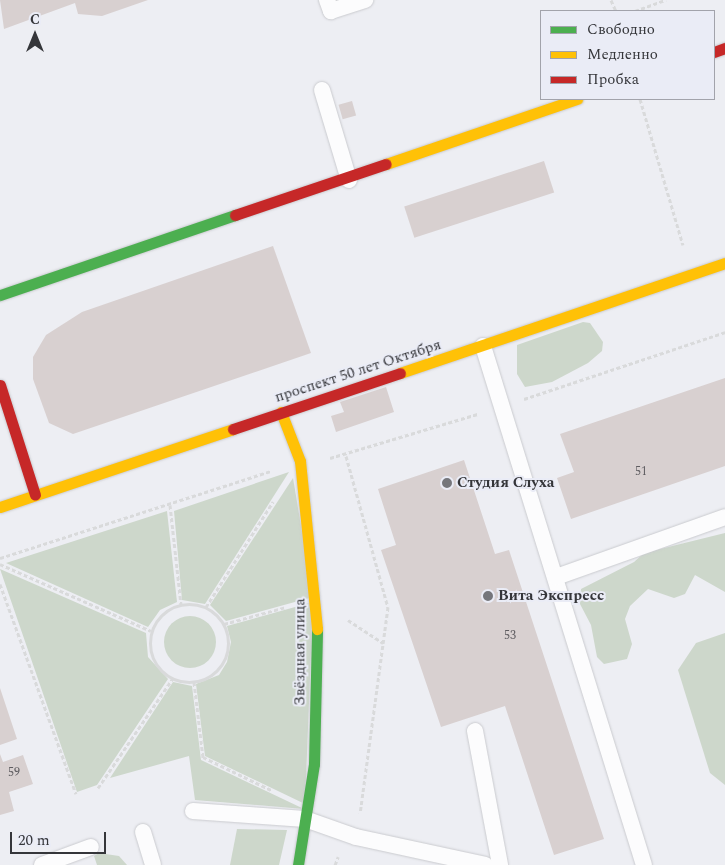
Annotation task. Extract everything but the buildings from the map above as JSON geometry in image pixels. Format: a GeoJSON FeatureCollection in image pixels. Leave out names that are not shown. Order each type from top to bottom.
{"type":"FeatureCollection","features":[{"type":"Feature","properties":{"kind":"street"},"geometry":{"type":"LineString","coordinates":[[0,295],[349,180],[574,100]]}},
{"type":"Feature","properties":{"kind":"street","name":"проспект 50 лет Октября"},"geometry":{"type":"LineString","coordinates":[[0,507],[725,263]]}},
{"type":"Feature","properties":{"kind":"street"},"geometry":{"type":"LineString","coordinates":[[0,385],[35,495]]}},
{"type":"Feature","properties":{"kind":"street","name":"Звёздная улица"},"geometry":{"type":"LineString","coordinates":[[281,412],[300,461],[317,608],[314,764],[298,865]]}},
{"type":"Feature","properties":{"kind":"lane"},"geometry":{"type":"LineString","coordinates":[[326,0],[331,12],[365,0]]}},
{"type":"Feature","properties":{"kind":"lane"},"geometry":{"type":"LineString","coordinates":[[322,90],[349,180]]}},
{"type":"Feature","properties":{"kind":"lane"},"geometry":{"type":"LineString","coordinates":[[482,346],[499,407],[556,577],[644,865]]}},
{"type":"Feature","properties":{"kind":"lane"},"geometry":{"type":"LineString","coordinates":[[556,577],[725,517]]}},
{"type":"Feature","properties":{"kind":"lane"},"geometry":{"type":"LineString","coordinates":[[475,731],[500,865]]}},
{"type":"Feature","properties":{"kind":"lane"},"geometry":{"type":"LineString","coordinates":[[193,811],[306,813],[356,838],[485,865]]}},
{"type":"Feature","properties":{"kind":"lane"},"geometry":{"type":"LineString","coordinates":[[143,832],[153,865]]}},
{"type":"Feature","properties":{"kind":"lane"},"geometry":{"type":"LineString","coordinates":[[42,865],[91,847]]}},
{"type":"Feature","properties":{"kind":"path"},"geometry":{"type":"LineString","coordinates":[[638,10],[666,0]]}},
{"type":"Feature","properties":{"kind":"path"},"geometry":{"type":"LineString","coordinates":[[640,100],[672,215]]}},
{"type":"Feature","properties":{"kind":"path"},"geometry":{"type":"LineString","coordinates":[[0,558],[170,505],[300,461],[346,456],[725,332]]}},
{"type":"Feature","properties":{"kind":"path"},"geometry":{"type":"LineString","coordinates":[[335,865],[356,838],[388,607],[346,456]]}},
{"type":"Feature","properties":{"kind":"path"},"geometry":{"type":"LineString","coordinates":[[206,607],[300,461]]}},
{"type":"Feature","properties":{"kind":"path"},"geometry":{"type":"LineString","coordinates":[[170,505],[181,604]]}},
{"type":"Feature","properties":{"kind":"path"},"geometry":{"type":"LineString","coordinates":[[0,564],[152,631]]}},
{"type":"Feature","properties":{"kind":"path"},"geometry":{"type":"LineString","coordinates":[[0,584],[76,794]]}},
{"type":"Feature","properties":{"kind":"path"},"geometry":{"type":"LineString","coordinates":[[181,604],[206,607],[224,624],[228,649],[216,671],[194,682],[172,678],[156,663],[152,631],[162,614],[181,604]]}},
{"type":"Feature","properties":{"kind":"path"},"geometry":{"type":"LineString","coordinates":[[98,788],[172,678]]}},
{"type":"Feature","properties":{"kind":"path"},"geometry":{"type":"LineString","coordinates":[[194,682],[203,757],[306,813]]}},
{"type":"Feature","properties":{"kind":"shaded area"},"geometry":{"type":"Polygon","coordinates":[[[583,322],[590,323],[603,342],[602,351],[588,363],[552,382],[525,387],[517,374],[517,345],[583,322]]]}},
{"type":"Feature","properties":{"kind":"shaded area"},"geometry":{"type":"Polygon","coordinates":[[[289,472],[205,604],[182,600],[174,511],[289,472]]]}},
{"type":"Feature","properties":{"kind":"shaded area"},"geometry":{"type":"Polygon","coordinates":[[[293,478],[313,597],[226,621],[210,605],[293,478]]]}},
{"type":"Feature","properties":{"kind":"shaded area"},"geometry":{"type":"Polygon","coordinates":[[[167,511],[177,602],[160,610],[148,627],[6,563],[167,511]]]}},
{"type":"Feature","properties":{"kind":"shaded area"},"geometry":{"type":"Polygon","coordinates":[[[725,533],[725,592],[695,575],[685,594],[674,598],[648,589],[630,606],[625,619],[632,644],[627,659],[604,664],[597,657],[591,625],[580,604],[581,589],[634,562],[644,553],[725,533]]]}},
{"type":"Feature","properties":{"kind":"shaded area"},"geometry":{"type":"Polygon","coordinates":[[[0,569],[146,633],[148,657],[168,679],[97,785],[77,792],[0,569]]]}},
{"type":"Feature","properties":{"kind":"shaded area"},"geometry":{"type":"Polygon","coordinates":[[[313,602],[305,804],[205,756],[196,684],[219,675],[227,662],[231,642],[227,626],[313,602]]]}},
{"type":"Feature","properties":{"kind":"shaded area"},"geometry":{"type":"Polygon","coordinates":[[[190,616],[200,618],[208,624],[214,632],[216,642],[214,652],[208,660],[200,666],[190,668],[180,666],[172,660],[166,652],[164,642],[166,632],[172,624],[180,618],[190,616]]]}},
{"type":"Feature","properties":{"kind":"shaded area"},"geometry":{"type":"Polygon","coordinates":[[[725,633],[725,785],[710,773],[678,670],[696,643],[725,633]]]}},
{"type":"Feature","properties":{"kind":"shaded area"},"geometry":{"type":"Polygon","coordinates":[[[173,682],[192,686],[201,760],[304,809],[195,800],[189,756],[110,778],[173,682]]]}},
{"type":"Feature","properties":{"kind":"shaded area"},"geometry":{"type":"Polygon","coordinates":[[[237,829],[287,830],[279,865],[230,865],[237,829]]]}},
{"type":"Feature","properties":{"kind":"shaded area"},"geometry":{"type":"Polygon","coordinates":[[[99,853],[119,856],[127,865],[97,865],[94,856],[99,853]]]}},
{"type":"Feature","properties":{"kind":"traffic: fast"},"geometry":{"type":"LineString","coordinates":[[0,295],[235,215]]}},
{"type":"Feature","properties":{"kind":"traffic: fast"},"geometry":{"type":"LineString","coordinates":[[298,865],[314,764],[317,629]]}},
{"type":"Feature","properties":{"kind":"traffic: slow"},"geometry":{"type":"LineString","coordinates":[[386,164],[574,100]]}},
{"type":"Feature","properties":{"kind":"traffic: slow"},"geometry":{"type":"LineString","coordinates":[[400,373],[725,263]]}},
{"type":"Feature","properties":{"kind":"traffic: slow"},"geometry":{"type":"LineString","coordinates":[[281,412],[300,461],[317,629]]}},
{"type":"Feature","properties":{"kind":"traffic: slow"},"geometry":{"type":"LineString","coordinates":[[0,507],[233,429]]}},
{"type":"Feature","properties":{"kind":"traffic: jam"},"geometry":{"type":"LineString","coordinates":[[715,52],[725,48]]}},
{"type":"Feature","properties":{"kind":"traffic: jam"},"geometry":{"type":"LineString","coordinates":[[235,215],[386,164]]}},
{"type":"Feature","properties":{"kind":"traffic: jam"},"geometry":{"type":"LineString","coordinates":[[233,429],[400,373]]}},
{"type":"Feature","properties":{"kind":"traffic: jam"},"geometry":{"type":"LineString","coordinates":[[0,385],[35,495]]}},
{"type":"Feature","properties":{"kind":"place","name":"Студия Слуха"},"geometry":{"type":"Point","coordinates":[447,483]}},
{"type":"Feature","properties":{"kind":"place","name":"Вита Экспресс"},"geometry":{"type":"Point","coordinates":[488,596]}}]}
